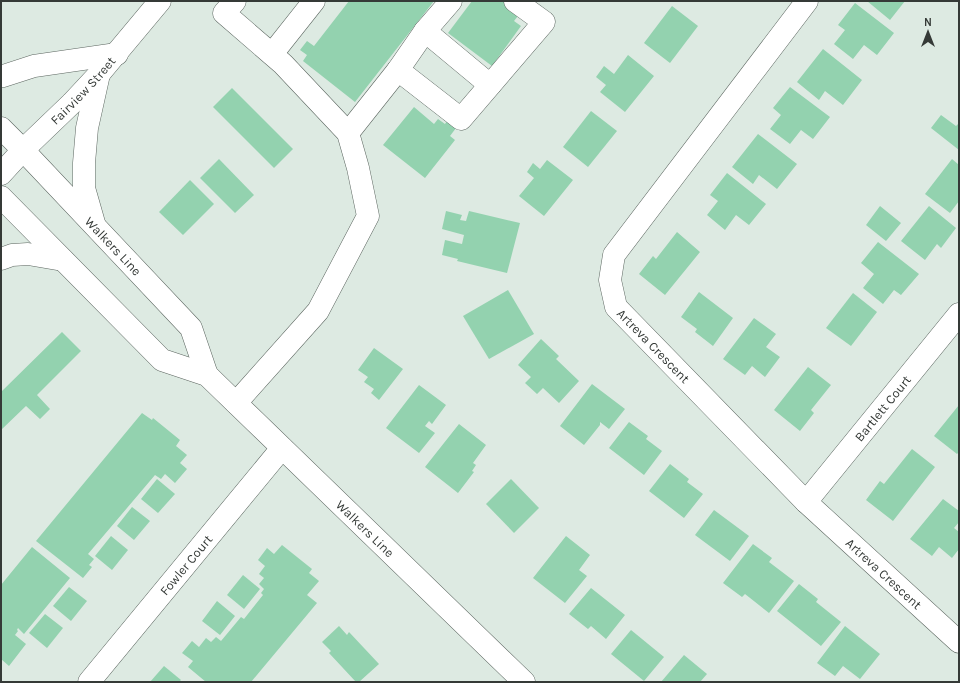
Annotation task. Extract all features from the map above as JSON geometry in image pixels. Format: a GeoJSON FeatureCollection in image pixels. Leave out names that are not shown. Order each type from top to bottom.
{"type":"FeatureCollection","features":[{"type":"Feature","properties":{"kind":"main road","name":"Fairview Street"},"geometry":{"type":"LineString","coordinates":[[1,174],[23,150],[100,74],[160,1]]}},
{"type":"Feature","properties":{"kind":"main road"},"geometry":{"type":"LineString","coordinates":[[235,1],[224,13],[283,64],[348,133],[358,168],[368,216],[318,311],[236,403]]}},
{"type":"Feature","properties":{"kind":"main road"},"geometry":{"type":"LineString","coordinates":[[272,54],[314,1]]}},
{"type":"Feature","properties":{"kind":"main road"},"geometry":{"type":"LineString","coordinates":[[348,133],[398,70],[425,31],[450,1]]}},
{"type":"Feature","properties":{"kind":"main road"},"geometry":{"type":"LineString","coordinates":[[398,70],[461,119],[544,22],[515,1]]}},
{"type":"Feature","properties":{"kind":"main road","name":"Artreva Crescent"},"geometry":{"type":"LineString","coordinates":[[807,1],[614,254],[610,280],[616,307],[806,502],[959,642]]}},
{"type":"Feature","properties":{"kind":"main road"},"geometry":{"type":"LineString","coordinates":[[425,31],[490,85]]}},
{"type":"Feature","properties":{"kind":"main road"},"geometry":{"type":"LineString","coordinates":[[1,76],[34,66],[117,54]]}},
{"type":"Feature","properties":{"kind":"main road"},"geometry":{"type":"LineString","coordinates":[[94,226],[84,188],[84,163],[87,128],[100,74]]}},
{"type":"Feature","properties":{"kind":"main road","name":"Walkers Line"},"geometry":{"type":"LineString","coordinates":[[1,128],[191,328],[207,375]]}},
{"type":"Feature","properties":{"kind":"main road","name":"Walkers Line"},"geometry":{"type":"LineString","coordinates":[[1,197],[162,360],[207,375],[519,680]]}},
{"type":"Feature","properties":{"kind":"main road"},"geometry":{"type":"LineString","coordinates":[[1,259],[12,255],[28,254],[63,260]]}},
{"type":"Feature","properties":{"kind":"main road","name":"Bartlett Court"},"geometry":{"type":"LineString","coordinates":[[806,502],[959,314]]}},
{"type":"Feature","properties":{"kind":"main road","name":"Fowler Court"},"geometry":{"type":"LineString","coordinates":[[89,682],[282,448]]}},
{"type":"Feature","properties":{"kind":"building"},"geometry":{"type":"Polygon","coordinates":[[[349,1],[434,1],[355,102],[303,61],[307,55],[300,50],[307,41],[314,46],[349,1]]]}},
{"type":"Feature","properties":{"kind":"building"},"geometry":{"type":"Polygon","coordinates":[[[472,1],[507,1],[521,12],[514,21],[521,26],[492,66],[448,33],[472,1]]]}},
{"type":"Feature","properties":{"kind":"building"},"geometry":{"type":"Polygon","coordinates":[[[867,1],[905,1],[890,20],[867,1]]]}},
{"type":"Feature","properties":{"kind":"building"},"geometry":{"type":"Polygon","coordinates":[[[855,3],[894,33],[877,55],[864,45],[853,59],[834,44],[845,30],[838,25],[855,3]]]}},
{"type":"Feature","properties":{"kind":"building"},"geometry":{"type":"Polygon","coordinates":[[[672,6],[698,26],[670,63],[644,43],[672,6]]]}},
{"type":"Feature","properties":{"kind":"building"},"geometry":{"type":"Polygon","coordinates":[[[823,49],[862,80],[843,105],[825,91],[819,100],[797,82],[823,49]]]}},
{"type":"Feature","properties":{"kind":"building"},"geometry":{"type":"Polygon","coordinates":[[[628,55],[654,76],[625,112],[600,92],[606,85],[596,77],[604,66],[614,74],[628,55]]]}},
{"type":"Feature","properties":{"kind":"building"},"geometry":{"type":"Polygon","coordinates":[[[790,87],[830,117],[813,139],[801,130],[790,144],[770,129],[781,115],[773,108],[790,87]]]}},
{"type":"Feature","properties":{"kind":"building"},"geometry":{"type":"Polygon","coordinates":[[[232,88],[293,149],[274,168],[213,107],[232,88]]]}},
{"type":"Feature","properties":{"kind":"building"},"geometry":{"type":"Polygon","coordinates":[[[414,107],[434,124],[438,119],[445,124],[447,121],[456,128],[450,136],[455,140],[425,178],[383,145],[414,107]]]}},
{"type":"Feature","properties":{"kind":"building"},"geometry":{"type":"Polygon","coordinates":[[[591,111],[617,131],[588,167],[563,147],[591,111]]]}},
{"type":"Feature","properties":{"kind":"building"},"geometry":{"type":"Polygon","coordinates":[[[941,115],[956,126],[959,123],[959,150],[931,128],[941,115]]]}},
{"type":"Feature","properties":{"kind":"building"},"geometry":{"type":"Polygon","coordinates":[[[758,134],[797,164],[777,189],[759,175],[753,184],[732,167],[758,134]]]}},
{"type":"Feature","properties":{"kind":"building"},"geometry":{"type":"Polygon","coordinates":[[[219,159],[254,195],[235,213],[200,178],[219,159]]]}},
{"type":"Feature","properties":{"kind":"building"},"geometry":{"type":"Polygon","coordinates":[[[952,159],[959,165],[959,201],[950,213],[925,194],[952,159]]]}},
{"type":"Feature","properties":{"kind":"building"},"geometry":{"type":"Polygon","coordinates":[[[547,160],[573,180],[544,216],[519,196],[534,178],[527,172],[533,163],[540,169],[547,160]]]}},
{"type":"Feature","properties":{"kind":"building"},"geometry":{"type":"Polygon","coordinates":[[[727,173],[766,204],[749,225],[736,215],[725,230],[707,215],[718,201],[710,195],[727,173]]]}},
{"type":"Feature","properties":{"kind":"building"},"geometry":{"type":"Polygon","coordinates":[[[190,180],[214,204],[183,235],[159,212],[190,180]]]}},
{"type":"Feature","properties":{"kind":"building"},"geometry":{"type":"Polygon","coordinates":[[[880,206],[901,223],[886,241],[866,225],[880,206]]]}},
{"type":"Feature","properties":{"kind":"building"},"geometry":{"type":"Polygon","coordinates":[[[929,206],[956,228],[941,248],[937,244],[925,260],[901,241],[929,206]]]}},
{"type":"Feature","properties":{"kind":"building"},"geometry":{"type":"Polygon","coordinates":[[[446,211],[462,215],[460,220],[466,221],[469,211],[520,223],[507,273],[457,261],[458,259],[442,255],[445,240],[462,244],[464,235],[442,229],[446,211]]]}},
{"type":"Feature","properties":{"kind":"building"},"geometry":{"type":"Polygon","coordinates":[[[677,232],[700,252],[665,295],[639,274],[653,256],[656,259],[677,232]]]}},
{"type":"Feature","properties":{"kind":"building"},"geometry":{"type":"Polygon","coordinates":[[[878,242],[919,274],[901,295],[894,290],[883,304],[863,288],[874,274],[861,263],[878,242]]]}},
{"type":"Feature","properties":{"kind":"building"},"geometry":{"type":"Polygon","coordinates":[[[508,290],[534,334],[489,359],[463,316],[508,290]]]}},
{"type":"Feature","properties":{"kind":"building"},"geometry":{"type":"Polygon","coordinates":[[[699,292],[733,318],[713,346],[695,332],[697,329],[681,317],[699,292]]]}},
{"type":"Feature","properties":{"kind":"building"},"geometry":{"type":"Polygon","coordinates":[[[853,293],[877,312],[851,346],[826,328],[853,293]]]}},
{"type":"Feature","properties":{"kind":"building"},"geometry":{"type":"Polygon","coordinates":[[[754,318],[776,334],[766,347],[780,357],[765,377],[752,366],[745,375],[723,359],[754,318]]]}},
{"type":"Feature","properties":{"kind":"building"},"geometry":{"type":"Polygon","coordinates":[[[62,332],[81,351],[37,395],[50,409],[40,419],[26,406],[1,430],[1,392],[62,332]]]}},
{"type":"Feature","properties":{"kind":"building"},"geometry":{"type":"Polygon","coordinates":[[[541,339],[559,356],[556,359],[579,381],[559,403],[543,388],[537,394],[525,383],[531,377],[518,365],[541,339]]]}},
{"type":"Feature","properties":{"kind":"building"},"geometry":{"type":"Polygon","coordinates":[[[374,348],[403,369],[379,400],[371,393],[374,389],[364,382],[368,377],[358,370],[374,348]]]}},
{"type":"Feature","properties":{"kind":"building"},"geometry":{"type":"Polygon","coordinates":[[[808,367],[831,385],[811,410],[814,413],[800,431],[774,410],[808,367]]]}},
{"type":"Feature","properties":{"kind":"building"},"geometry":{"type":"Polygon","coordinates":[[[592,384],[625,409],[609,429],[600,422],[600,425],[584,445],[560,426],[592,384]]]}},
{"type":"Feature","properties":{"kind":"building"},"geometry":{"type":"Polygon","coordinates":[[[419,385],[446,405],[432,424],[429,421],[425,426],[435,433],[419,453],[386,428],[419,385]]]}},
{"type":"Feature","properties":{"kind":"building"},"geometry":{"type":"Polygon","coordinates":[[[959,405],[959,452],[957,454],[934,436],[959,405]]]}},
{"type":"Feature","properties":{"kind":"building"},"geometry":{"type":"Polygon","coordinates":[[[142,413],[152,420],[153,418],[180,440],[176,446],[187,455],[180,463],[187,469],[175,483],[165,474],[161,479],[155,475],[88,554],[94,559],[89,565],[92,567],[83,578],[36,541],[142,413]]]}},
{"type":"Feature","properties":{"kind":"building"},"geometry":{"type":"Polygon","coordinates":[[[629,422],[648,436],[646,439],[662,451],[644,475],[609,448],[629,422]]]}},
{"type":"Feature","properties":{"kind":"building"},"geometry":{"type":"Polygon","coordinates":[[[459,424],[486,445],[473,463],[476,465],[472,471],[474,472],[458,493],[425,467],[459,424]]]}},
{"type":"Feature","properties":{"kind":"building"},"geometry":{"type":"Polygon","coordinates":[[[912,449],[935,467],[893,521],[866,500],[880,481],[884,484],[912,449]]]}},
{"type":"Feature","properties":{"kind":"building"},"geometry":{"type":"Polygon","coordinates":[[[670,464],[689,479],[687,482],[703,494],[684,518],[649,491],[670,464]]]}},
{"type":"Feature","properties":{"kind":"building"},"geometry":{"type":"Polygon","coordinates":[[[157,479],[175,494],[158,513],[141,499],[157,479]]]}},
{"type":"Feature","properties":{"kind":"building"},"geometry":{"type":"Polygon","coordinates":[[[511,479],[539,508],[514,533],[486,504],[511,479]]]}},
{"type":"Feature","properties":{"kind":"building"},"geometry":{"type":"Polygon","coordinates":[[[943,499],[959,511],[959,522],[954,528],[959,532],[959,549],[952,558],[939,547],[932,556],[910,539],[943,499]]]}},
{"type":"Feature","properties":{"kind":"building"},"geometry":{"type":"Polygon","coordinates":[[[132,507],[150,521],[134,540],[117,526],[132,507]]]}},
{"type":"Feature","properties":{"kind":"building"},"geometry":{"type":"Polygon","coordinates":[[[714,510],[749,536],[730,561],[695,535],[714,510]]]}},
{"type":"Feature","properties":{"kind":"building"},"geometry":{"type":"Polygon","coordinates":[[[111,536],[128,550],[112,570],[95,556],[111,536]]]}},
{"type":"Feature","properties":{"kind":"building"},"geometry":{"type":"Polygon","coordinates":[[[566,536],[590,555],[579,570],[587,576],[565,603],[533,578],[566,536]]]}},
{"type":"Feature","properties":{"kind":"building"},"geometry":{"type":"Polygon","coordinates":[[[753,544],[772,558],[769,562],[794,581],[769,613],[745,594],[742,597],[723,583],[753,544]]]}},
{"type":"Feature","properties":{"kind":"building"},"geometry":{"type":"Polygon","coordinates":[[[282,545],[312,569],[309,573],[319,581],[307,595],[317,603],[251,682],[206,682],[188,667],[193,661],[182,653],[192,641],[199,647],[206,638],[211,642],[216,637],[221,641],[241,617],[244,619],[263,595],[261,593],[264,589],[259,584],[264,578],[259,574],[265,566],[258,560],[267,548],[274,554],[282,545]]]}},
{"type":"Feature","properties":{"kind":"building"},"geometry":{"type":"Polygon","coordinates":[[[32,547],[70,578],[24,634],[18,628],[15,635],[26,644],[9,666],[1,659],[1,585],[32,547]]]}},
{"type":"Feature","properties":{"kind":"building"},"geometry":{"type":"Polygon","coordinates":[[[243,575],[260,589],[244,609],[227,595],[243,575]]]}},
{"type":"Feature","properties":{"kind":"building"},"geometry":{"type":"Polygon","coordinates":[[[799,584],[818,599],[816,602],[841,622],[821,646],[777,611],[799,584]]]}},
{"type":"Feature","properties":{"kind":"building"},"geometry":{"type":"Polygon","coordinates":[[[69,587],[87,601],[71,621],[53,606],[69,587]]]}},
{"type":"Feature","properties":{"kind":"building"},"geometry":{"type":"Polygon","coordinates":[[[591,588],[625,615],[606,639],[591,626],[588,629],[569,614],[591,588]]]}},
{"type":"Feature","properties":{"kind":"building"},"geometry":{"type":"Polygon","coordinates":[[[217,601],[235,616],[220,635],[202,621],[217,601]]]}},
{"type":"Feature","properties":{"kind":"building"},"geometry":{"type":"Polygon","coordinates":[[[45,614],[63,628],[47,648],[29,633],[45,614]]]}},
{"type":"Feature","properties":{"kind":"building"},"geometry":{"type":"Polygon","coordinates":[[[339,626],[347,635],[349,632],[379,664],[359,682],[356,682],[329,653],[331,651],[322,642],[339,626]]]}},
{"type":"Feature","properties":{"kind":"building"},"geometry":{"type":"Polygon","coordinates":[[[845,626],[880,654],[860,679],[843,666],[835,676],[817,663],[845,626]]]}},
{"type":"Feature","properties":{"kind":"building"},"geometry":{"type":"Polygon","coordinates":[[[631,630],[664,657],[644,681],[611,654],[631,630]]]}},
{"type":"Feature","properties":{"kind":"building"},"geometry":{"type":"Polygon","coordinates":[[[684,655],[707,674],[700,682],[661,682],[684,655]]]}},
{"type":"Feature","properties":{"kind":"building"},"geometry":{"type":"Polygon","coordinates":[[[164,666],[181,680],[179,682],[150,682],[164,666]]]}}]}
